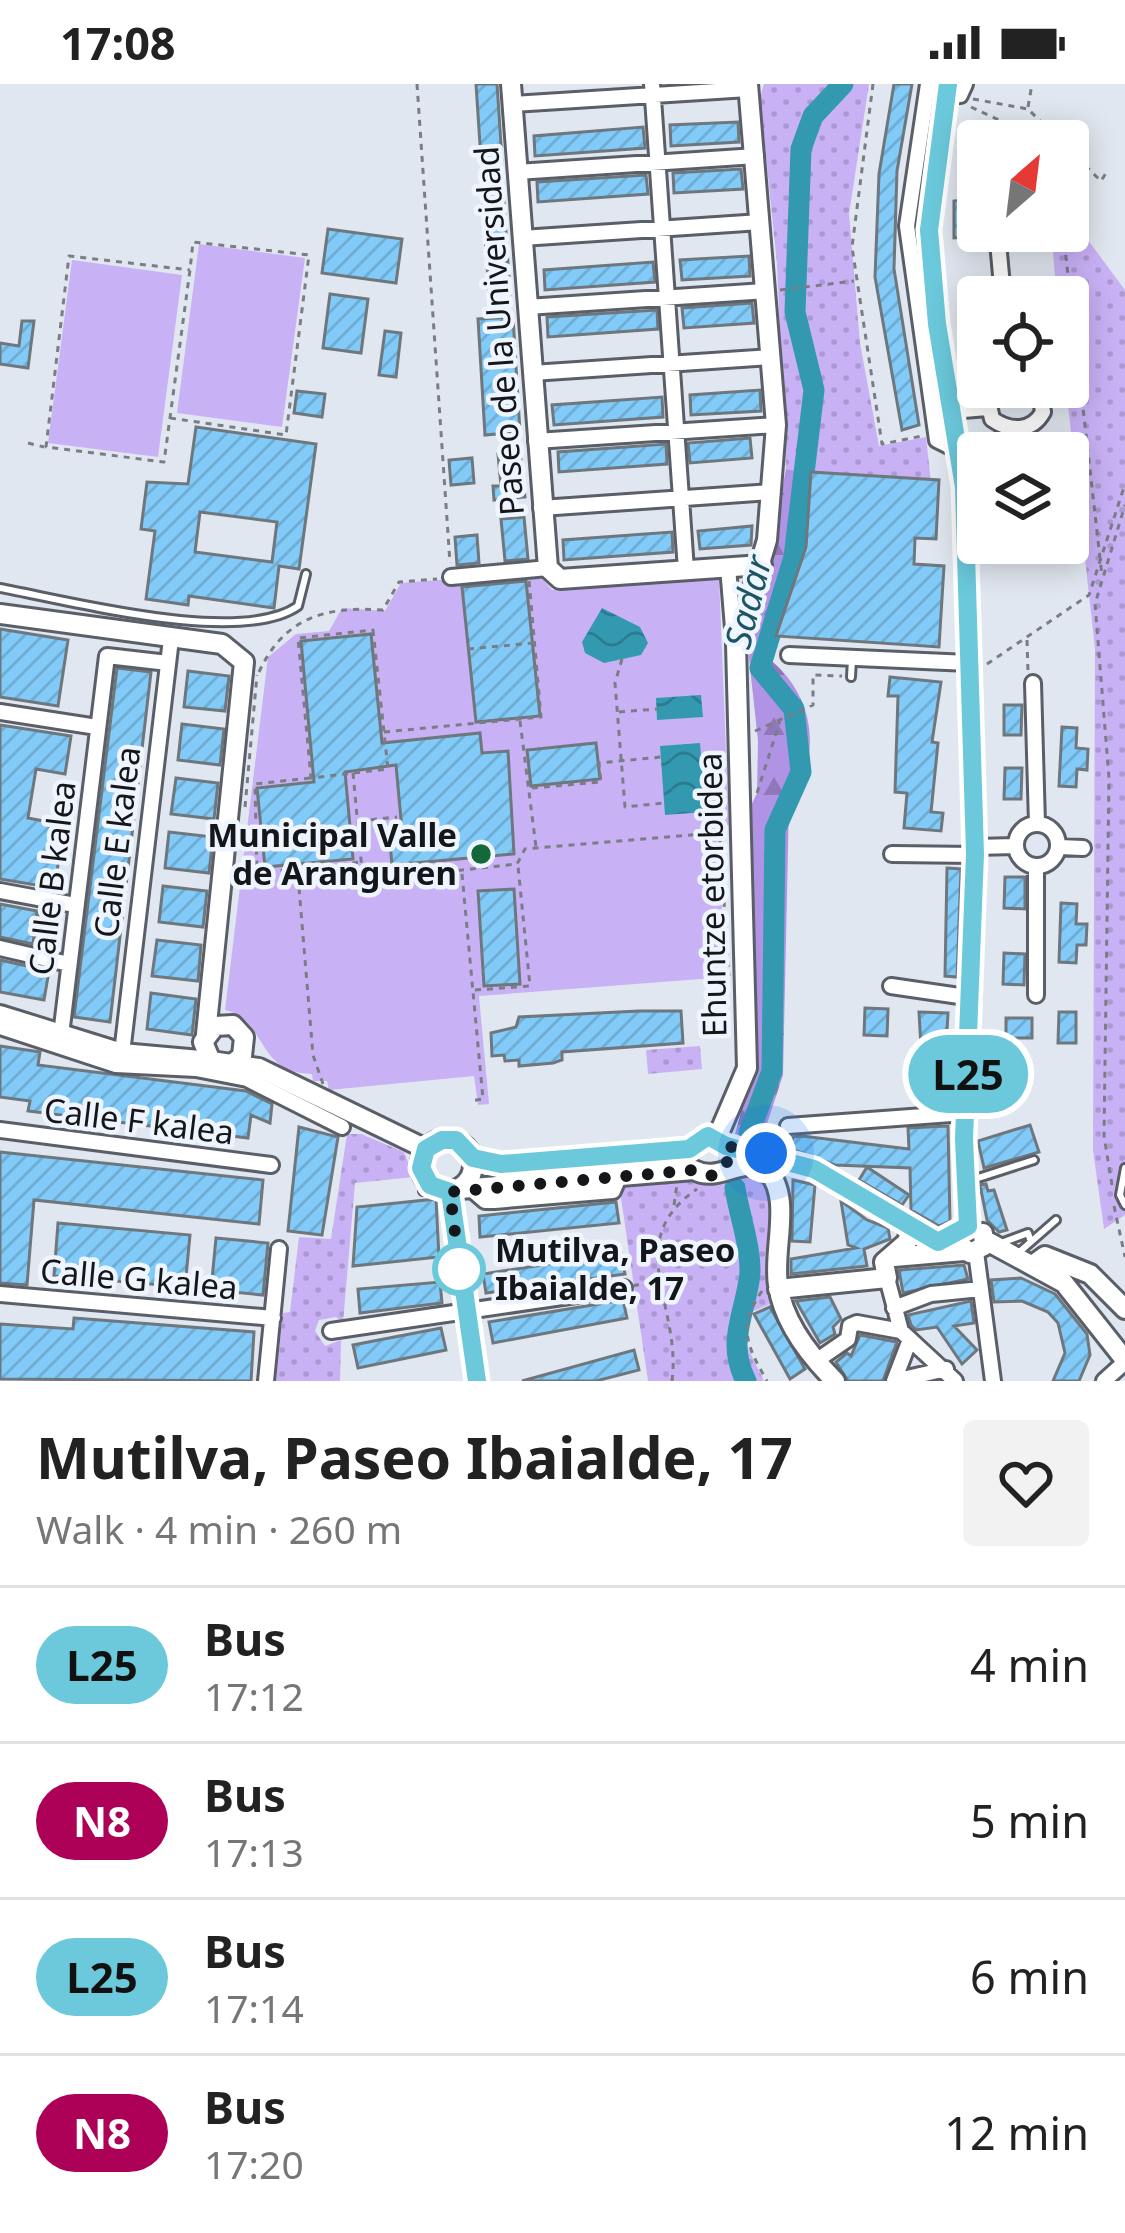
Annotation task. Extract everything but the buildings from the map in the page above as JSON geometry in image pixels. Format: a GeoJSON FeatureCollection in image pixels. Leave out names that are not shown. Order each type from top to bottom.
{"type":"FeatureCollection","features":[{"type":"Feature","properties":{"kind":"street"},"geometry":{"type":"LineString","coordinates":[[928,84],[907,226],[935,433],[941,447],[957,450],[929,230],[947,90],[960,95],[969,92]]}},
{"type":"Feature","properties":{"kind":"street"},"geometry":{"type":"LineString","coordinates":[[512,94],[751,86]]}},
{"type":"Feature","properties":{"kind":"street","name":"Ehuntze etorbidea"},"geometry":{"type":"LineString","coordinates":[[736,644],[762,565],[776,425],[751,86]]}},
{"type":"Feature","properties":{"kind":"street"},"geometry":{"type":"LineString","coordinates":[[652,90],[686,570]]}},
{"type":"Feature","properties":{"kind":"street","name":"Paseo de la Universidad"},"geometry":{"type":"LineString","coordinates":[[512,94],[541,508],[550,570]]}},
{"type":"Feature","properties":{"kind":"street"},"geometry":{"type":"LineString","coordinates":[[517,172],[756,156]]}},
{"type":"Feature","properties":{"kind":"street"},"geometry":{"type":"LineString","coordinates":[[522,238],[761,223]]}},
{"type":"Feature","properties":{"kind":"street"},"geometry":{"type":"LineString","coordinates":[[527,307],[766,291]]}},
{"type":"Feature","properties":{"kind":"street"},"geometry":{"type":"LineString","coordinates":[[532,373],[770,357]]}},
{"type":"Feature","properties":{"kind":"street"},"geometry":{"type":"LineString","coordinates":[[952,411],[987,408],[1002,426],[1015,429],[1038,421],[1043,408]]}},
{"type":"Feature","properties":{"kind":"street"},"geometry":{"type":"LineString","coordinates":[[536,441],[776,425]]}},
{"type":"Feature","properties":{"kind":"street"},"geometry":{"type":"LineString","coordinates":[[541,508],[772,492]]}},
{"type":"Feature","properties":{"kind":"street"},"geometry":{"type":"LineString","coordinates":[[968,564],[975,851],[966,1182],[987,1306],[988,1380]]}},
{"type":"Feature","properties":{"kind":"street"},"geometry":{"type":"LineString","coordinates":[[451,577],[550,570],[560,579],[762,565]]}},
{"type":"Feature","properties":{"kind":"street","name":"Ehuntze etorbidea"},"geometry":{"type":"LineString","coordinates":[[721,1142],[747,1068],[736,644],[728,567]]}},
{"type":"Feature","properties":{"kind":"street"},"geometry":{"type":"LineString","coordinates":[[0,614],[222,644],[238,652],[245,674],[207,988],[211,1040]]}},
{"type":"Feature","properties":{"kind":"street","name":"Calle E kalea"},"geometry":{"type":"LineString","coordinates":[[122,1053],[171,639]]}},
{"type":"Feature","properties":{"kind":"street"},"geometry":{"type":"LineString","coordinates":[[789,655],[852,659],[865,655],[974,667]]}},
{"type":"Feature","properties":{"kind":"street","name":"Calle B kalea"},"geometry":{"type":"LineString","coordinates":[[61,1035],[107,656],[168,664]]}},
{"type":"Feature","properties":{"kind":"street"},"geometry":{"type":"LineString","coordinates":[[1034,682],[1037,824]]}},
{"type":"Feature","properties":{"kind":"street"},"geometry":{"type":"LineString","coordinates":[[0,712],[97,727]]}},
{"type":"Feature","properties":{"kind":"street"},"geometry":{"type":"LineString","coordinates":[[1016,846],[1024,829],[1037,824],[1053,832],[1059,847]]}},
{"type":"Feature","properties":{"kind":"street"},"geometry":{"type":"LineString","coordinates":[[892,854],[1016,846]]}},
{"type":"Feature","properties":{"kind":"street"},"geometry":{"type":"LineString","coordinates":[[1016,846],[1025,863],[1036,867],[1052,860],[1059,847]]}},
{"type":"Feature","properties":{"kind":"street"},"geometry":{"type":"LineString","coordinates":[[1059,847],[1083,848]]}},
{"type":"Feature","properties":{"kind":"street"},"geometry":{"type":"LineString","coordinates":[[1036,867],[1036,995]]}},
{"type":"Feature","properties":{"kind":"street"},"geometry":{"type":"LineString","coordinates":[[0,891],[75,905]]}},
{"type":"Feature","properties":{"kind":"street"},"geometry":{"type":"LineString","coordinates":[[43,956],[50,900]]}},
{"type":"Feature","properties":{"kind":"street"},"geometry":{"type":"LineString","coordinates":[[0,948],[69,964]]}},
{"type":"Feature","properties":{"kind":"street"},"geometry":{"type":"LineString","coordinates":[[891,986],[973,998]]}},
{"type":"Feature","properties":{"kind":"street"},"geometry":{"type":"LineString","coordinates":[[0,1015],[122,1053],[185,1055],[239,1030],[238,1056]]}},
{"type":"Feature","properties":{"kind":"street"},"geometry":{"type":"LineString","coordinates":[[0,1028],[116,1065],[196,1069],[247,1079],[342,1126]]}},
{"type":"Feature","properties":{"kind":"street"},"geometry":{"type":"LineString","coordinates":[[211,1040],[259,1068],[378,1120],[426,1149]]}},
{"type":"Feature","properties":{"kind":"street"},"geometry":{"type":"LineString","coordinates":[[788,1126],[965,1113]]}},
{"type":"Feature","properties":{"kind":"street","name":"Calle F kalea"},"geometry":{"type":"LineString","coordinates":[[0,1130],[272,1165]]}},
{"type":"Feature","properties":{"kind":"street"},"geometry":{"type":"LineString","coordinates":[[835,1381],[816,1361],[774,1286],[781,1196],[776,1178],[751,1163],[724,1168],[713,1176],[619,1177],[460,1190],[426,1188],[421,1168],[426,1149],[442,1140],[456,1140],[473,1158],[501,1164],[689,1149],[700,1138],[721,1142],[814,1169],[938,1242],[1027,1248],[1090,1274],[1125,1309]]}},
{"type":"Feature","properties":{"kind":"street"},"geometry":{"type":"LineString","coordinates":[[721,1142],[724,1168]]}},
{"type":"Feature","properties":{"kind":"street"},"geometry":{"type":"LineString","coordinates":[[689,1149],[691,1178]]}},
{"type":"Feature","properties":{"kind":"street"},"geometry":{"type":"LineString","coordinates":[[473,1158],[473,1172],[460,1190],[465,1311],[477,1381]]}},
{"type":"Feature","properties":{"kind":"street"},"geometry":{"type":"LineString","coordinates":[[894,1257],[911,1227]]}},
{"type":"Feature","properties":{"kind":"street"},"geometry":{"type":"LineString","coordinates":[[951,1375],[894,1381],[905,1337],[884,1262],[975,1241]]}},
{"type":"Feature","properties":{"kind":"street"},"geometry":{"type":"LineString","coordinates":[[1027,1248],[1084,1302],[1125,1361],[1104,1381]]}},
{"type":"Feature","properties":{"kind":"street","name":"Calle G kalea"},"geometry":{"type":"LineString","coordinates":[[266,1381],[279,1249]]}},
{"type":"Feature","properties":{"kind":"street"},"geometry":{"type":"LineString","coordinates":[[774,1286],[887,1278]]}},
{"type":"Feature","properties":{"kind":"street"},"geometry":{"type":"LineString","coordinates":[[331,1330],[624,1288]]}},
{"type":"Feature","properties":{"kind":"street"},"geometry":{"type":"LineString","coordinates":[[894,1309],[931,1294],[981,1289]]}},
{"type":"Feature","properties":{"kind":"street","name":"Calle G kalea"},"geometry":{"type":"LineString","coordinates":[[0,1294],[273,1318]]}},
{"type":"Feature","properties":{"kind":"street"},"geometry":{"type":"LineString","coordinates":[[816,1361],[848,1340],[856,1323],[905,1337],[951,1375]]}},
{"type":"Feature","properties":{"kind":"lane"},"geometry":{"type":"LineString","coordinates":[[6,587],[156,615],[252,625],[298,606],[306,574]]}},
{"type":"Feature","properties":{"kind":"lane"},"geometry":{"type":"LineString","coordinates":[[851,677],[852,659]]}},
{"type":"Feature","properties":{"kind":"lane"},"geometry":{"type":"LineString","coordinates":[[966,1182],[1034,1160]]}},
{"type":"Feature","properties":{"kind":"lane"},"geometry":{"type":"LineString","coordinates":[[1125,1168],[1120,1195],[1125,1205]]}},
{"type":"Feature","properties":{"kind":"lane"},"geometry":{"type":"LineString","coordinates":[[1027,1248],[1056,1220]]}},
{"type":"Feature","properties":{"kind":"path"},"geometry":{"type":"LineString","coordinates":[[245,674],[260,671],[271,641],[319,615],[342,607],[383,610],[399,582],[451,577],[417,84]]}},
{"type":"Feature","properties":{"kind":"path"},"geometry":{"type":"LineString","coordinates":[[873,84],[854,215],[856,281],[882,444],[935,433]]}},
{"type":"Feature","properties":{"kind":"path"},"geometry":{"type":"LineString","coordinates":[[1028,109],[1032,84]]}},
{"type":"Feature","properties":{"kind":"path"},"geometry":{"type":"LineString","coordinates":[[969,92],[1028,109],[1039,120]]}},
{"type":"Feature","properties":{"kind":"path"},"geometry":{"type":"LineString","coordinates":[[971,106],[999,120]]}},
{"type":"Feature","properties":{"kind":"path"},"geometry":{"type":"LineString","coordinates":[[1089,171],[1100,182],[1106,172]]}},
{"type":"Feature","properties":{"kind":"path"},"geometry":{"type":"LineString","coordinates":[[28,443],[164,462],[193,242],[309,255],[286,435],[170,418]]}},
{"type":"Feature","properties":{"kind":"path"},"geometry":{"type":"LineString","coordinates":[[46,447],[69,256],[190,270]]}},
{"type":"Feature","properties":{"kind":"path"},"geometry":{"type":"LineString","coordinates":[[787,289],[856,281]]}},
{"type":"Feature","properties":{"kind":"path"},"geometry":{"type":"LineString","coordinates":[[1079,408],[1103,578]]}},
{"type":"Feature","properties":{"kind":"path"},"geometry":{"type":"LineString","coordinates":[[974,667],[1083,601],[1125,484]]}},
{"type":"Feature","properties":{"kind":"path"},"geometry":{"type":"LineString","coordinates":[[1125,506],[1095,604],[1108,778],[1104,1136],[1125,1257]]}},
{"type":"Feature","properties":{"kind":"path"},"geometry":{"type":"LineString","coordinates":[[384,732],[541,717],[528,578]]}},
{"type":"Feature","properties":{"kind":"path"},"geometry":{"type":"LineString","coordinates":[[311,778],[298,638],[374,630],[388,769],[311,778],[255,784],[257,873],[361,862]]}},
{"type":"Feature","properties":{"kind":"path"},"geometry":{"type":"LineString","coordinates":[[1027,638],[1027,670],[1034,682]]}},
{"type":"Feature","properties":{"kind":"path"},"geometry":{"type":"LineString","coordinates":[[468,649],[534,642]]}},
{"type":"Feature","properties":{"kind":"path"},"geometry":{"type":"LineString","coordinates":[[622,659],[615,683],[625,807],[664,803]]}},
{"type":"Feature","properties":{"kind":"path"},"geometry":{"type":"LineString","coordinates":[[755,731],[813,705]]}},
{"type":"Feature","properties":{"kind":"path"},"geometry":{"type":"LineString","coordinates":[[617,712],[656,709]]}},
{"type":"Feature","properties":{"kind":"path"},"geometry":{"type":"LineString","coordinates":[[757,794],[781,719]]}},
{"type":"Feature","properties":{"kind":"path"},"geometry":{"type":"LineString","coordinates":[[520,720],[526,788],[601,782],[599,763],[661,757]]}},
{"type":"Feature","properties":{"kind":"path"},"geometry":{"type":"LineString","coordinates":[[353,773],[363,880],[517,865]]}},
{"type":"Feature","properties":{"kind":"path"},"geometry":{"type":"LineString","coordinates":[[532,788],[536,847]]}},
{"type":"Feature","properties":{"kind":"path"},"geometry":{"type":"LineString","coordinates":[[357,821],[398,817]]}},
{"type":"Feature","properties":{"kind":"path"},"geometry":{"type":"LineString","coordinates":[[472,991],[530,986],[517,865],[525,849],[732,832]]}},
{"type":"Feature","properties":{"kind":"path","name":"Ehuntze etorbidea"},"geometry":{"type":"LineString","coordinates":[[720,841],[729,976]]}},
{"type":"Feature","properties":{"kind":"path"},"geometry":{"type":"LineString","coordinates":[[323,1092],[313,1055],[298,876],[362,870]]}},
{"type":"Feature","properties":{"kind":"path"},"geometry":{"type":"LineString","coordinates":[[461,870],[483,1099],[471,1100]]}},
{"type":"Feature","properties":{"kind":"path"},"geometry":{"type":"LineString","coordinates":[[672,1381],[675,1335],[656,1247],[691,1178]]}},
{"type":"Feature","properties":{"kind":"path"},"geometry":{"type":"LineString","coordinates":[[674,1205],[691,1178]]}},
{"type":"Feature","properties":{"kind":"path"},"geometry":{"type":"LineString","coordinates":[[624,1288],[661,1279]]}},
{"type":"Feature","properties":{"kind":"path"},"geometry":{"type":"LineString","coordinates":[[767,1381],[744,1334],[746,1319],[774,1286]]}},
{"type":"Feature","properties":{"kind":"green space"},"geometry":{"type":"Polygon","coordinates":[[[786,469],[808,471],[801,545],[769,659],[805,708],[810,747],[800,785],[789,804],[783,1075],[761,1142],[735,1134],[753,1068],[749,810],[757,793],[758,741],[747,640],[762,592],[786,469]]]}},
{"type":"Feature","properties":{"kind":"shaded area"},"geometry":{"type":"Polygon","coordinates":[[[764,84],[869,84],[849,214],[860,343],[879,446],[926,437],[931,482],[786,469],[777,264],[760,98],[764,84]]]}},
{"type":"Feature","properties":{"kind":"shaded area"},"geometry":{"type":"Polygon","coordinates":[[[1089,241],[1125,290],[1125,1215],[1104,1229],[1093,1150],[1095,649],[1086,564],[1089,432],[1071,432],[1068,408],[1089,408],[1089,276],[1055,276],[1053,252],[1089,252],[1089,241]]]}},
{"type":"Feature","properties":{"kind":"shaded area"},"geometry":{"type":"Polygon","coordinates":[[[199,244],[305,258],[282,427],[177,413],[199,244]]]}},
{"type":"Feature","properties":{"kind":"shaded area"},"geometry":{"type":"Polygon","coordinates":[[[72,260],[182,275],[158,457],[48,443],[72,260]]]}},
{"type":"Feature","properties":{"kind":"shaded area","name":"Municipal Valle de Aranguren"},"geometry":{"type":"Polygon","coordinates":[[[537,572],[552,590],[719,578],[729,825],[716,826],[727,977],[479,996],[489,1104],[478,1105],[474,1076],[329,1090],[327,1081],[313,1081],[312,1074],[280,1065],[249,1024],[225,1010],[268,657],[296,634],[329,631],[342,608],[385,611],[401,583],[537,572]]]}},
{"type":"Feature","properties":{"kind":"shaded area"},"geometry":{"type":"Polygon","coordinates":[[[700,1046],[702,1069],[648,1074],[646,1050],[700,1046]]]}},
{"type":"Feature","properties":{"kind":"shaded area"},"geometry":{"type":"Polygon","coordinates":[[[347,1134],[361,1134],[404,1152],[414,1177],[355,1183],[343,1323],[336,1317],[319,1320],[315,1331],[325,1346],[341,1340],[340,1381],[276,1381],[283,1313],[290,1312],[299,1237],[331,1239],[347,1134]]]}},
{"type":"Feature","properties":{"kind":"shaded area"},"geometry":{"type":"Polygon","coordinates":[[[749,1169],[766,1178],[769,1193],[773,1303],[744,1315],[740,1332],[764,1381],[648,1381],[621,1198],[626,1179],[749,1169]]]}},
{"type":"Feature","properties":{"kind":"water"},"geometry":{"type":"Polygon","coordinates":[[[602,608],[640,627],[648,643],[641,655],[604,663],[585,653],[582,642],[602,608]]]}},
{"type":"Feature","properties":{"kind":"water"},"geometry":{"type":"Polygon","coordinates":[[[701,695],[703,717],[657,720],[656,698],[701,695]]]}},
{"type":"Feature","properties":{"kind":"water"},"geometry":{"type":"Polygon","coordinates":[[[700,743],[705,812],[665,815],[660,746],[700,743]]]}},
{"type":"Feature","properties":{"kind":"waterway","name":"Sadar"},"geometry":{"type":"LineString","coordinates":[[749,1133],[772,1071],[775,830],[801,772],[794,709],[760,668],[794,557],[814,390],[795,312],[801,149],[813,116],[843,84]]}},
{"type":"Feature","properties":{"kind":"waterway","name":"Sadar"},"geometry":{"type":"LineString","coordinates":[[735,1188],[749,1259],[737,1343],[746,1381]]}},
{"type":"Feature","properties":{"kind":"bus line","name":"L25"},"geometry":{"type":"LineString","coordinates":[[477,1381],[450,1192],[430,1185],[421,1168],[426,1149],[442,1140],[456,1140],[473,1158],[501,1164],[689,1149],[708,1136],[726,1146],[814,1169],[938,1242],[968,1226],[964,1139],[975,854],[964,487],[937,324],[929,230],[948,84]]}},
{"type":"Feature","properties":{"kind":"place","name":"Municipal Valle de Aranguren"},"geometry":{"type":"Point","coordinates":[481,854]}},
{"type":"Feature","properties":{"kind":"place","name":"Mutilva, Paseo Ibaialde, 17"},"geometry":{"type":"Point","coordinates":[459,1269]}},
{"type":"Feature","properties":{"kind":"route"},"geometry":{"type":"LineString","coordinates":[[459,1269],[461,1282],[450,1192],[694,1170],[713,1176],[727,1163],[726,1146],[766,1153]]}}]}
